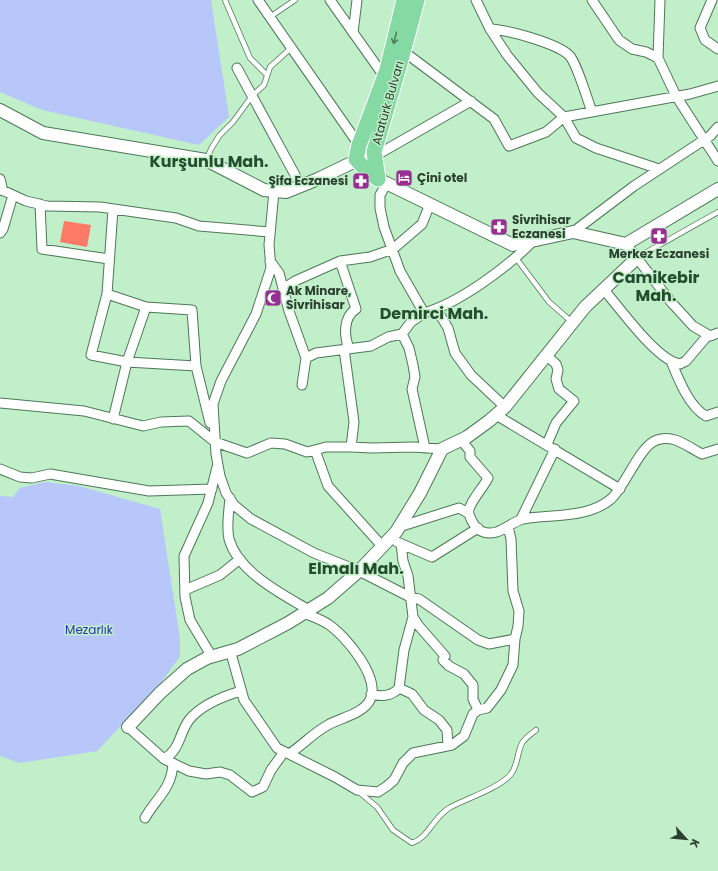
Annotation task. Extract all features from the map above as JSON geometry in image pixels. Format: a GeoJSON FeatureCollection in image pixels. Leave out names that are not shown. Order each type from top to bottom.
{"type":"FeatureCollection","features":[{"type":"Feature","properties":{"kind":"main road","name":"Atatürk Bulvarı"},"geometry":{"type":"LineString","coordinates":[[383,181],[375,154],[404,0]]}},
{"type":"Feature","properties":{"kind":"main road","name":"Atatürk Bulvarı"},"geometry":{"type":"LineString","coordinates":[[357,152],[403,51],[416,0]]}},
{"type":"Feature","properties":{"kind":"main road"},"geometry":{"type":"LineString","coordinates":[[357,152],[365,169],[383,181]]}},
{"type":"Feature","properties":{"kind":"street"},"geometry":{"type":"LineString","coordinates":[[258,0],[291,48],[357,152]]}},
{"type":"Feature","properties":{"kind":"street"},"geometry":{"type":"LineString","coordinates":[[330,0],[389,81]]}},
{"type":"Feature","properties":{"kind":"street"},"geometry":{"type":"LineString","coordinates":[[353,33],[357,0]]}},
{"type":"Feature","properties":{"kind":"street"},"geometry":{"type":"LineString","coordinates":[[476,0],[490,29],[507,55],[538,93],[564,117],[576,138],[596,148],[659,169]]}},
{"type":"Feature","properties":{"kind":"street"},"geometry":{"type":"LineString","coordinates":[[592,0],[619,40],[632,49],[646,52],[658,58]]}},
{"type":"Feature","properties":{"kind":"street"},"geometry":{"type":"LineString","coordinates":[[660,0],[658,58],[676,96],[718,160]]}},
{"type":"Feature","properties":{"kind":"street"},"geometry":{"type":"LineString","coordinates":[[712,0],[700,28],[705,40],[718,49]]}},
{"type":"Feature","properties":{"kind":"street"},"geometry":{"type":"LineString","coordinates":[[490,29],[504,30],[526,36],[551,45],[569,55],[592,112]]}},
{"type":"Feature","properties":{"kind":"street"},"geometry":{"type":"LineString","coordinates":[[403,51],[494,119],[509,146],[546,132],[564,117],[676,96],[718,86]]}},
{"type":"Feature","properties":{"kind":"street"},"geometry":{"type":"LineString","coordinates":[[237,68],[301,186]]}},
{"type":"Feature","properties":{"kind":"street"},"geometry":{"type":"LineString","coordinates":[[0,110],[43,133],[206,160],[264,190],[286,192],[301,186],[357,152],[375,154],[471,101]]}},
{"type":"Feature","properties":{"kind":"street"},"geometry":{"type":"LineString","coordinates":[[573,232],[659,169],[704,139],[718,127]]}},
{"type":"Feature","properties":{"kind":"street"},"geometry":{"type":"LineString","coordinates":[[0,179],[1,190],[40,204],[113,209],[176,218],[199,226],[270,232]]}},
{"type":"Feature","properties":{"kind":"street"},"geometry":{"type":"LineString","coordinates":[[424,313],[400,271],[393,249],[387,239],[380,208],[380,195],[383,181],[513,245],[573,232],[626,244],[671,302],[688,321],[710,336],[718,333]]}},
{"type":"Feature","properties":{"kind":"street"},"geometry":{"type":"LineString","coordinates":[[626,244],[718,189]]}},
{"type":"Feature","properties":{"kind":"street"},"geometry":{"type":"LineString","coordinates":[[274,191],[269,246],[271,268],[256,314],[220,381],[213,404],[215,442],[220,476],[230,498],[234,505],[251,519],[266,528],[314,553],[358,571],[410,597],[420,599],[470,635],[489,644],[515,639]]}},
{"type":"Feature","properties":{"kind":"street"},"geometry":{"type":"LineString","coordinates":[[0,234],[3,229],[12,195]]}},
{"type":"Feature","properties":{"kind":"street"},"geometry":{"type":"LineString","coordinates":[[40,204],[42,249],[109,259]]}},
{"type":"Feature","properties":{"kind":"street"},"geometry":{"type":"LineString","coordinates":[[283,290],[295,281],[340,261],[370,257],[393,249],[422,224],[430,204]]}},
{"type":"Feature","properties":{"kind":"street"},"geometry":{"type":"LineString","coordinates":[[113,209],[107,294],[91,355],[127,362],[196,366]]}},
{"type":"Feature","properties":{"kind":"street"},"geometry":{"type":"LineString","coordinates":[[306,358],[316,353],[370,346],[388,337],[402,334],[411,322],[424,313],[438,310],[492,276],[516,258],[534,240]]}},
{"type":"Feature","properties":{"kind":"street"},"geometry":{"type":"LineString","coordinates":[[0,403],[84,411],[143,426],[161,422],[189,420],[215,442],[247,453],[271,443],[285,444],[307,452],[326,447],[442,449],[461,440],[501,411],[573,323],[637,258]]}},
{"type":"Feature","properties":{"kind":"street"},"geometry":{"type":"LineString","coordinates":[[270,261],[279,273],[289,311],[306,358],[302,385]]}},
{"type":"Feature","properties":{"kind":"street"},"geometry":{"type":"LineString","coordinates":[[340,261],[356,309],[349,313],[346,321],[346,341],[354,422],[351,447]]}},
{"type":"Feature","properties":{"kind":"street"},"geometry":{"type":"LineString","coordinates":[[604,290],[657,351],[671,362],[680,364],[686,361],[708,335]]}},
{"type":"Feature","properties":{"kind":"street"},"geometry":{"type":"LineString","coordinates":[[107,294],[146,307],[192,310],[196,366],[215,442]]}},
{"type":"Feature","properties":{"kind":"street"},"geometry":{"type":"LineString","coordinates":[[113,419],[127,362],[146,307]]}},
{"type":"Feature","properties":{"kind":"street"},"geometry":{"type":"LineString","coordinates":[[438,310],[448,328],[455,353],[501,411],[551,447],[620,489]]}},
{"type":"Feature","properties":{"kind":"street"},"geometry":{"type":"LineString","coordinates":[[402,334],[409,348],[413,365],[415,377],[412,389],[426,448]]}},
{"type":"Feature","properties":{"kind":"street"},"geometry":{"type":"LineString","coordinates":[[520,519],[551,447],[556,423],[574,401],[559,389],[556,379],[558,370],[556,364],[546,355]]}},
{"type":"Feature","properties":{"kind":"street"},"geometry":{"type":"LineString","coordinates":[[671,362],[683,388],[700,412],[706,416],[718,412]]}},
{"type":"Feature","properties":{"kind":"street"},"geometry":{"type":"LineString","coordinates":[[0,395],[15,405]]}},
{"type":"Feature","properties":{"kind":"street"},"geometry":{"type":"LineString","coordinates":[[399,527],[459,508],[468,513],[474,524],[481,531],[493,533],[508,527],[520,519],[586,510],[599,506],[610,499],[620,489],[646,448],[656,440],[666,439],[684,443],[702,454],[718,449]]}},
{"type":"Feature","properties":{"kind":"street"},"geometry":{"type":"LineString","coordinates":[[461,440],[470,451],[470,457],[488,478],[469,506],[468,513]]}},
{"type":"Feature","properties":{"kind":"street"},"geometry":{"type":"LineString","coordinates":[[230,498],[229,538],[235,553],[262,581],[306,612],[329,625],[340,634],[367,670],[372,681],[370,700],[361,710],[328,725],[287,753],[271,770],[263,787],[252,792],[230,775],[220,772],[206,774],[189,771],[168,761],[128,727],[160,693],[187,670],[212,657],[238,649],[306,612],[328,598],[358,571],[399,527],[420,493],[442,449]]}},
{"type":"Feature","properties":{"kind":"street"},"geometry":{"type":"LineString","coordinates":[[315,450],[328,486],[385,543],[401,544],[432,557],[478,528]]}},
{"type":"Feature","properties":{"kind":"street"},"geometry":{"type":"LineString","coordinates":[[212,657],[190,620],[185,590],[184,556],[208,503],[218,464]]}},
{"type":"Feature","properties":{"kind":"street"},"geometry":{"type":"LineString","coordinates":[[0,469],[20,477],[32,478],[50,474],[149,491],[212,489]]}},
{"type":"Feature","properties":{"kind":"street"},"geometry":{"type":"LineString","coordinates":[[229,652],[237,672],[241,691],[264,731],[277,748],[335,777],[357,790],[378,792],[394,780],[403,763],[413,753],[448,746],[464,736],[474,714],[478,710],[487,708],[495,700],[501,690],[513,664],[519,611],[513,591],[511,539],[508,527]]}},
{"type":"Feature","properties":{"kind":"street"},"geometry":{"type":"LineString","coordinates":[[401,544],[403,561],[408,576],[413,617],[418,625],[445,656],[443,660],[464,674],[473,685],[473,699],[478,710]]}},
{"type":"Feature","properties":{"kind":"street"},"geometry":{"type":"LineString","coordinates":[[185,590],[220,575],[240,559]]}},
{"type":"Feature","properties":{"kind":"street"},"geometry":{"type":"LineString","coordinates":[[370,694],[381,696],[395,692],[399,688],[404,650],[413,617]]}},
{"type":"Feature","properties":{"kind":"street"},"geometry":{"type":"LineString","coordinates":[[399,688],[412,694],[424,710],[439,720],[447,730],[448,746]]}},
{"type":"Feature","properties":{"kind":"street"},"geometry":{"type":"LineString","coordinates":[[168,761],[176,749],[190,720],[224,696],[241,691]]}},
{"type":"Feature","properties":{"kind":"street"},"geometry":{"type":"LineString","coordinates":[[145,818],[168,786],[172,774],[168,761]]}},
{"type":"Feature","properties":{"kind":"lane"},"geometry":{"type":"LineString","coordinates":[[225,0],[250,58],[266,75]]}},
{"type":"Feature","properties":{"kind":"lane"},"geometry":{"type":"LineString","coordinates":[[270,17],[295,0]]}},
{"type":"Feature","properties":{"kind":"lane"},"geometry":{"type":"LineString","coordinates":[[206,160],[219,136],[233,122],[252,96],[264,85],[266,75],[270,67],[278,58],[291,48]]}},
{"type":"Feature","properties":{"kind":"lane"},"geometry":{"type":"LineString","coordinates":[[637,258],[718,212]]}},
{"type":"Feature","properties":{"kind":"lane"},"geometry":{"type":"LineString","coordinates":[[516,258],[549,302],[573,323]]}},
{"type":"Feature","properties":{"kind":"lane"},"geometry":{"type":"LineString","coordinates":[[357,790],[377,807],[393,830],[412,843],[421,840],[433,821],[448,809],[499,784],[510,775],[515,768],[523,742],[536,730]]}},
{"type":"Feature","properties":{"kind":"green space"},"geometry":{"type":"Polygon","coordinates":[[[0,0],[211,0],[229,117],[199,145],[42,110],[0,92],[0,0]]]}},
{"type":"Feature","properties":{"kind":"green space","name":"Mezarlık"},"geometry":{"type":"Polygon","coordinates":[[[45,482],[79,486],[160,509],[180,639],[180,656],[158,687],[97,751],[20,763],[0,756],[0,496],[13,497],[20,488],[45,482]]]}},
{"type":"Feature","properties":{"kind":"building"},"geometry":{"type":"Polygon","coordinates":[[[64,221],[91,225],[87,247],[60,242],[64,221]]]}},
{"type":"Feature","properties":{"kind":"building","name":"Ak Minare, Sivrihisar"},"geometry":{"type":"Polygon","coordinates":[[[270,291],[278,291],[279,304],[266,304],[270,291]]]}},
{"type":"Feature","properties":{"kind":"place","name":"Çini otel"},"geometry":{"type":"Point","coordinates":[404,178]}},
{"type":"Feature","properties":{"kind":"place","name":"Şifa Eczanesi"},"geometry":{"type":"Point","coordinates":[361,181]}},
{"type":"Feature","properties":{"kind":"place","name":"Sivrihisar Eczanesi"},"geometry":{"type":"Point","coordinates":[499,227]}},
{"type":"Feature","properties":{"kind":"place","name":"Merkez Eczanesi"},"geometry":{"type":"Point","coordinates":[659,236]}},
{"type":"Feature","properties":{"kind":"place","name":"Ak Minare, Sivrihisar"},"geometry":{"type":"Point","coordinates":[273,298]}},
{"type":"Feature","properties":{"kind":"district","name":"Kurşunlu Mah."},"geometry":{"type":"Point","coordinates":[209,161]}},
{"type":"Feature","properties":{"kind":"district","name":"Camikebir Mah."},"geometry":{"type":"Point","coordinates":[656,286]}},
{"type":"Feature","properties":{"kind":"district","name":"Demirci Mah."},"geometry":{"type":"Point","coordinates":[434,313]}},
{"type":"Feature","properties":{"kind":"district","name":"Elmalı Mah."},"geometry":{"type":"Point","coordinates":[356,568]}}]}
